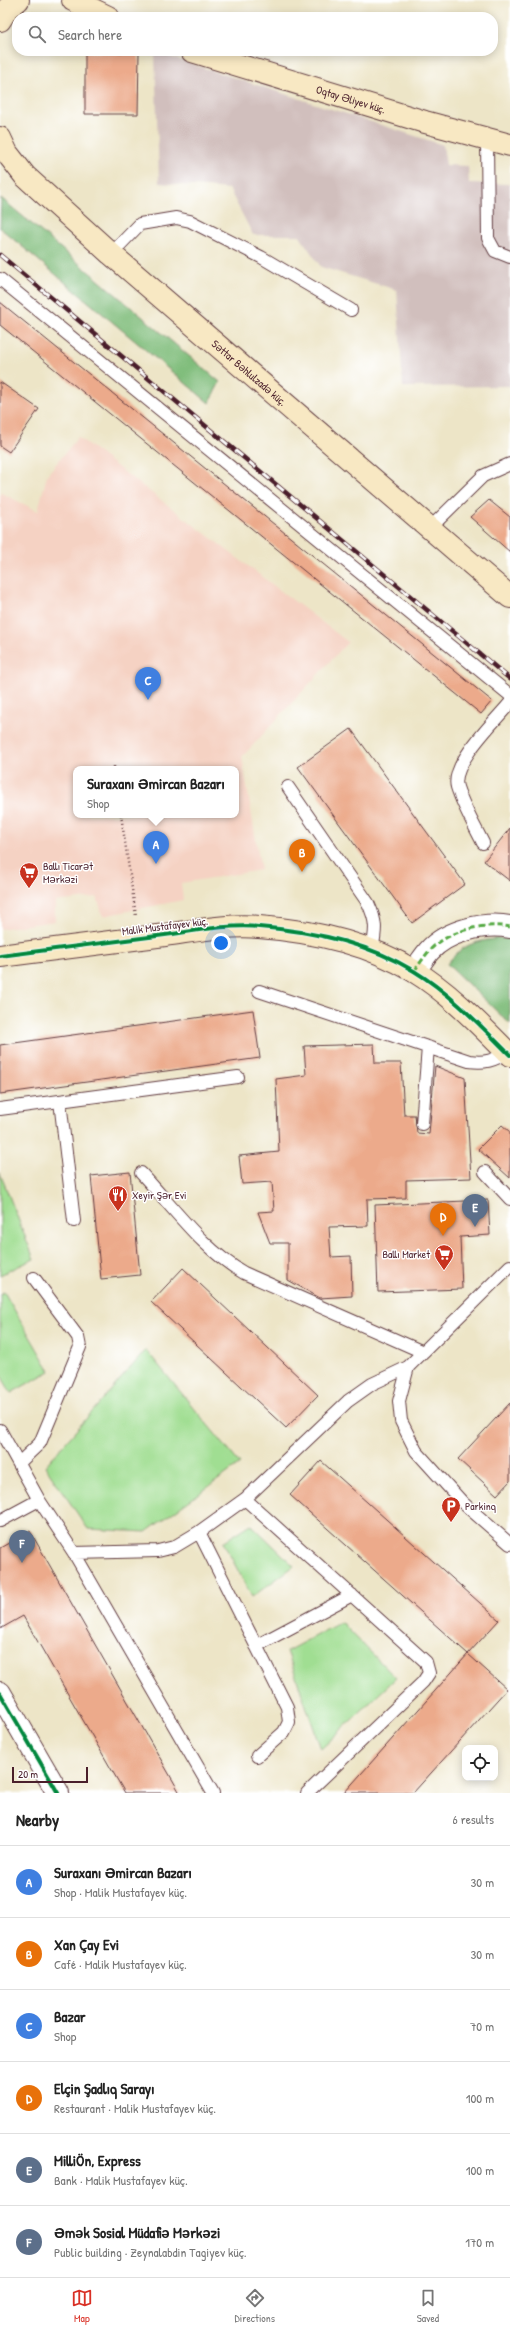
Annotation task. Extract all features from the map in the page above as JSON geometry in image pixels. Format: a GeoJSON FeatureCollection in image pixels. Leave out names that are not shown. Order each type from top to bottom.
{"type":"FeatureCollection","features":[{"type":"Feature","properties":{"kind":"main road"},"geometry":{"type":"LineString","coordinates":[[0,20],[7,9],[18,0]]}},
{"type":"Feature","properties":{"kind":"main road"},"geometry":{"type":"LineString","coordinates":[[72,0],[97,12]]}},
{"type":"Feature","properties":{"kind":"main road","name":"Oqtay Əliyev küç."},"geometry":{"type":"LineString","coordinates":[[208,56],[425,122],[510,144]]}},
{"type":"Feature","properties":{"kind":"main road","name":"Səttar Bəhlulzadə küç."},"geometry":{"type":"LineString","coordinates":[[0,138],[7,154],[25,176],[111,254],[510,597]]}},
{"type":"Feature","properties":{"kind":"main road","name":"Malik Mustafayev küç."},"geometry":{"type":"LineString","coordinates":[[0,956],[217,928],[257,926],[338,940],[372,950],[414,971],[467,1013],[508,1053]]}},
{"type":"Feature","properties":{"kind":"street"},"geometry":{"type":"LineString","coordinates":[[414,971],[430,950],[458,933],[478,927],[500,925],[510,927]]}},
{"type":"Feature","properties":{"kind":"street"},"geometry":{"type":"LineString","coordinates":[[0,1693],[58,1793]]}},
{"type":"Feature","properties":{"kind":"lane"},"geometry":{"type":"LineString","coordinates":[[487,139],[488,238],[494,252],[510,256]]}},
{"type":"Feature","properties":{"kind":"lane"},"geometry":{"type":"LineString","coordinates":[[111,254],[140,224],[176,218],[190,221],[261,257],[351,310]]}},
{"type":"Feature","properties":{"kind":"lane"},"geometry":{"type":"LineString","coordinates":[[0,279],[510,695]]}},
{"type":"Feature","properties":{"kind":"lane"},"geometry":{"type":"LineString","coordinates":[[430,528],[483,476],[510,464]]}},
{"type":"Feature","properties":{"kind":"lane"},"geometry":{"type":"LineString","coordinates":[[483,843],[456,785],[457,772],[467,754],[510,703]]}},
{"type":"Feature","properties":{"kind":"lane"},"geometry":{"type":"LineString","coordinates":[[288,787],[368,903],[375,917],[376,928],[372,950]]}},
{"type":"Feature","properties":{"kind":"lane"},"geometry":{"type":"LineString","coordinates":[[259,991],[469,1061],[484,1063],[495,1060],[508,1053]]}},
{"type":"Feature","properties":{"kind":"lane"},"geometry":{"type":"LineString","coordinates":[[422,1124],[428,1047]]}},
{"type":"Feature","properties":{"kind":"lane"},"geometry":{"type":"LineString","coordinates":[[0,1109],[238,1077]]}},
{"type":"Feature","properties":{"kind":"lane"},"geometry":{"type":"LineString","coordinates":[[60,1101],[74,1221]]}},
{"type":"Feature","properties":{"kind":"lane"},"geometry":{"type":"LineString","coordinates":[[484,1172],[510,1199]]}},
{"type":"Feature","properties":{"kind":"lane"},"geometry":{"type":"LineString","coordinates":[[141,1173],[209,1248],[227,1264],[244,1273],[423,1352]]}},
{"type":"Feature","properties":{"kind":"lane"},"geometry":{"type":"LineString","coordinates":[[74,1553],[158,1551],[174,1547],[199,1532],[245,1498],[348,1401],[372,1384],[408,1367],[510,1266]]}},
{"type":"Feature","properties":{"kind":"lane"},"geometry":{"type":"LineString","coordinates":[[19,1463],[40,1443],[80,1347],[78,1337],[34,1278]]}},
{"type":"Feature","properties":{"kind":"lane"},"geometry":{"type":"LineString","coordinates":[[408,1367],[399,1401],[401,1421],[416,1451],[463,1503],[510,1544]]}},
{"type":"Feature","properties":{"kind":"lane"},"geometry":{"type":"LineString","coordinates":[[0,1430],[39,1500],[74,1553],[213,1793]]}},
{"type":"Feature","properties":{"kind":"lane"},"geometry":{"type":"LineString","coordinates":[[245,1498],[426,1662],[429,1673],[423,1682],[307,1793]]}},
{"type":"Feature","properties":{"kind":"lane"},"geometry":{"type":"LineString","coordinates":[[0,1521],[39,1500]]}},
{"type":"Feature","properties":{"kind":"lane"},"geometry":{"type":"LineString","coordinates":[[199,1532],[287,1707],[289,1722],[284,1732],[257,1756]]}},
{"type":"Feature","properties":{"kind":"lane"},"geometry":{"type":"LineString","coordinates":[[256,1646],[352,1595]]}},
{"type":"Feature","properties":{"kind":"path"},"geometry":{"type":"LineString","coordinates":[[121,818],[139,938]]}},
{"type":"Feature","properties":{"kind":"shaded area"},"geometry":{"type":"Polygon","coordinates":[[[155,56],[167,56],[443,145],[446,165],[468,166],[469,183],[510,184],[510,386],[403,387],[397,290],[321,267],[299,235],[253,235],[229,189],[159,183],[155,56]]]}},
{"type":"Feature","properties":{"kind":"shaded area"},"geometry":{"type":"Polygon","coordinates":[[[78,437],[348,642],[242,757],[261,870],[181,883],[183,900],[103,916],[97,897],[55,902],[55,921],[0,929],[1,493],[38,511],[47,475],[78,437]]]}},
{"type":"Feature","properties":{"kind":"green space"},"geometry":{"type":"Polygon","coordinates":[[[1,198],[220,382],[209,403],[0,228],[1,198]]]}},
{"type":"Feature","properties":{"kind":"green space"},"geometry":{"type":"Polygon","coordinates":[[[500,938],[510,939],[510,1024],[447,964],[464,948],[476,942],[500,938]]]}},
{"type":"Feature","properties":{"kind":"green space"},"geometry":{"type":"Polygon","coordinates":[[[0,1173],[34,1259],[0,1275],[0,1173]]]}},
{"type":"Feature","properties":{"kind":"green space"},"geometry":{"type":"Polygon","coordinates":[[[4,1292],[50,1371],[11,1393],[0,1374],[0,1294],[4,1292]]]}},
{"type":"Feature","properties":{"kind":"green space"},"geometry":{"type":"Polygon","coordinates":[[[146,1350],[240,1464],[146,1532],[88,1529],[45,1466],[146,1350]]]}},
{"type":"Feature","properties":{"kind":"green space"},"geometry":{"type":"Polygon","coordinates":[[[251,1524],[294,1566],[252,1597],[223,1542],[251,1524]]]}},
{"type":"Feature","properties":{"kind":"green space"},"geometry":{"type":"Polygon","coordinates":[[[341,1622],[396,1678],[321,1749],[287,1651],[341,1622]]]}},
{"type":"Feature","properties":{"kind":"building"},"geometry":{"type":"Polygon","coordinates":[[[85,56],[139,56],[138,114],[85,114],[85,56]]]}},
{"type":"Feature","properties":{"kind":"building"},"geometry":{"type":"Polygon","coordinates":[[[0,302],[492,701],[481,714],[0,325],[0,302]]]}},
{"type":"Feature","properties":{"kind":"building"},"geometry":{"type":"Polygon","coordinates":[[[0,382],[39,409],[9,452],[0,446],[0,382]]]}},
{"type":"Feature","properties":{"kind":"building"},"geometry":{"type":"Polygon","coordinates":[[[489,500],[510,517],[510,552],[470,517],[489,500]]]}},
{"type":"Feature","properties":{"kind":"building"},"geometry":{"type":"Polygon","coordinates":[[[351,729],[465,884],[412,923],[298,767],[351,729]]]}},
{"type":"Feature","properties":{"kind":"building"},"geometry":{"type":"Polygon","coordinates":[[[510,828],[510,881],[484,861],[510,828]]]}},
{"type":"Feature","properties":{"kind":"building"},"geometry":{"type":"Polygon","coordinates":[[[253,1010],[260,1058],[0,1094],[0,1045],[253,1010]]]}},
{"type":"Feature","properties":{"kind":"building"},"geometry":{"type":"Polygon","coordinates":[[[374,1044],[375,1063],[401,1063],[404,1115],[415,1115],[417,1133],[429,1134],[435,1066],[465,1078],[471,1178],[406,1180],[406,1198],[367,1199],[368,1226],[329,1227],[331,1257],[351,1256],[352,1296],[320,1298],[288,1280],[288,1243],[270,1243],[258,1212],[274,1211],[272,1182],[242,1184],[239,1156],[279,1152],[276,1079],[306,1075],[304,1046],[374,1044]]]}},
{"type":"Feature","properties":{"kind":"building"},"geometry":{"type":"Polygon","coordinates":[[[502,1125],[510,1132],[510,1178],[478,1149],[502,1125]]]}},
{"type":"Feature","properties":{"kind":"building"},"geometry":{"type":"Polygon","coordinates":[[[130,1172],[140,1275],[101,1279],[91,1176],[130,1172]]]}},
{"type":"Feature","properties":{"kind":"building"},"geometry":{"type":"Polygon","coordinates":[[[488,1200],[490,1235],[460,1237],[462,1289],[378,1292],[375,1205],[488,1200]]]}},
{"type":"Feature","properties":{"kind":"building"},"geometry":{"type":"Polygon","coordinates":[[[183,1268],[318,1395],[286,1428],[151,1302],[183,1268]]]}},
{"type":"Feature","properties":{"kind":"building"},"geometry":{"type":"Polygon","coordinates":[[[510,1403],[510,1481],[497,1495],[458,1459],[510,1403]]]}},
{"type":"Feature","properties":{"kind":"building"},"geometry":{"type":"Polygon","coordinates":[[[321,1461],[499,1620],[468,1654],[290,1495],[321,1461]]]}},
{"type":"Feature","properties":{"kind":"building"},"geometry":{"type":"Polygon","coordinates":[[[30,1531],[180,1793],[125,1793],[23,1616],[0,1629],[0,1548],[30,1531]]]}},
{"type":"Feature","properties":{"kind":"building"},"geometry":{"type":"Polygon","coordinates":[[[468,1654],[507,1689],[413,1793],[344,1793],[468,1654]]]}},
{"type":"Feature","properties":{"kind":"railway"},"geometry":{"type":"LineString","coordinates":[[0,255],[510,679]]}},
{"type":"Feature","properties":{"kind":"marked path"},"geometry":{"type":"LineString","coordinates":[[414,971],[429,951],[437,944],[456,933],[478,927],[510,927]]}},
{"type":"Feature","properties":{"kind":"cycle path"},"geometry":{"type":"LineString","coordinates":[[0,956],[235,926],[279,929],[319,935],[378,953],[414,971],[452,999],[510,1055]]}},
{"type":"Feature","properties":{"kind":"cycle path"},"geometry":{"type":"LineString","coordinates":[[0,1693],[58,1793]]}},
{"type":"Feature","properties":{"kind":"place","name":"Bazar"},"geometry":{"type":"Point","coordinates":[148,700]}},
{"type":"Feature","properties":{"kind":"place","name":"Suraxanı Əmircan Bazarı"},"geometry":{"type":"Point","coordinates":[156,864]}},
{"type":"Feature","properties":{"kind":"place","name":"Xan Çay Evi"},"geometry":{"type":"Point","coordinates":[302,872]}},
{"type":"Feature","properties":{"kind":"place","name":"Ballı Ticarət Mərkəzi"},"geometry":{"type":"Point","coordinates":[29,889]}},
{"type":"Feature","properties":{"kind":"place","name":"Xeyir Şər Evi"},"geometry":{"type":"Point","coordinates":[118,1212]}},
{"type":"Feature","properties":{"kind":"place","name":"MilliÖn, Express"},"geometry":{"type":"Point","coordinates":[475,1227]}},
{"type":"Feature","properties":{"kind":"place","name":"Elçin Şadlıq Sarayı"},"geometry":{"type":"Point","coordinates":[443,1236]}},
{"type":"Feature","properties":{"kind":"place","name":"Ballı Market"},"geometry":{"type":"Point","coordinates":[444,1271]}},
{"type":"Feature","properties":{"kind":"place","name":"Parkinq"},"geometry":{"type":"Point","coordinates":[451,1523]}},
{"type":"Feature","properties":{"kind":"place","name":"Əmək Sosial Müdafiə Mərkəzi"},"geometry":{"type":"Point","coordinates":[22,1563]}}]}
